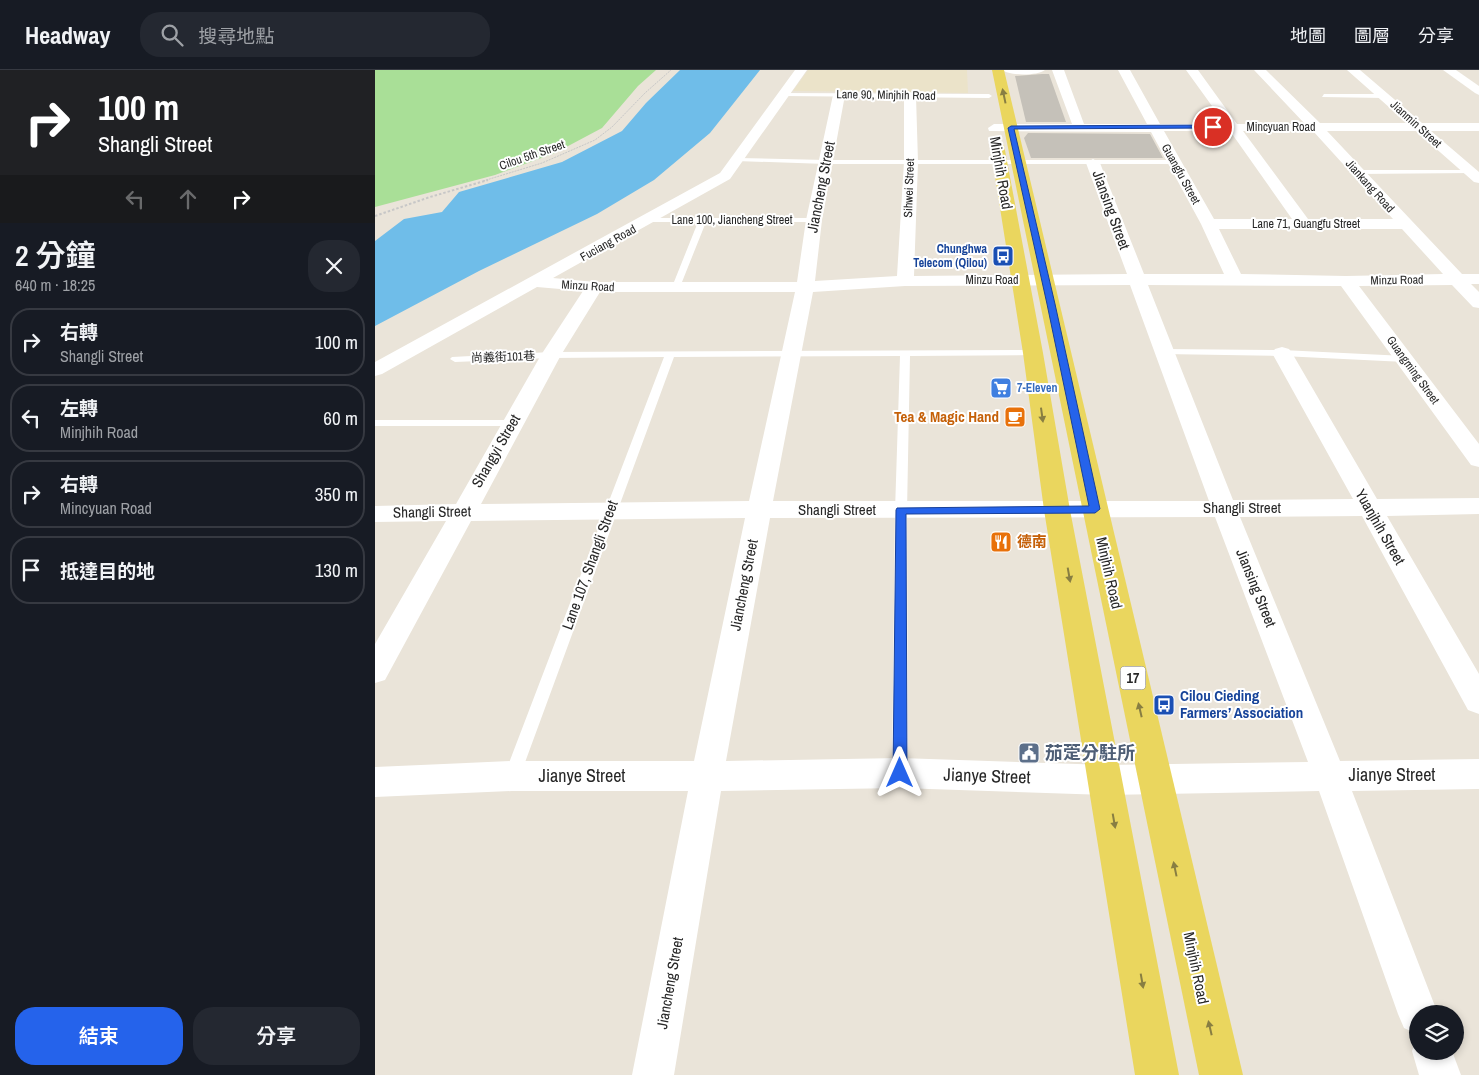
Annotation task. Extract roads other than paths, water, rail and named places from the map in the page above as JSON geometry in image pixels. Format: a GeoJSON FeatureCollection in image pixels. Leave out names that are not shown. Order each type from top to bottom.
{"type":"FeatureCollection","features":[{"type":"Feature","properties":{"kind":"main road","name":"Minjhih Road"},"geometry":{"type":"LineString","coordinates":[[983,70],[1000,161],[1095,509],[1221,1075]]}},
{"type":"Feature","properties":{"kind":"main road","name":"Minjhih Road"},"geometry":{"type":"LineString","coordinates":[[998,70],[1018,161],[1033,280],[1033,353],[1057,510],[1107,780],[1157,1075]]}},
{"type":"Feature","properties":{"kind":"street","name":"Fuciang Road"},"geometry":{"type":"LineString","coordinates":[[375,370],[649,220],[725,176],[739,160],[801,70]]}},
{"type":"Feature","properties":{"kind":"street"},"geometry":{"type":"LineString","coordinates":[[1008,70],[1039,70]]}},
{"type":"Feature","properties":{"kind":"street"},"geometry":{"type":"LineString","coordinates":[[1058,70],[1079,127]]}},
{"type":"Feature","properties":{"kind":"street","name":"Guangfu Street"},"geometry":{"type":"LineString","coordinates":[[1124,70],[1209,224],[1235,279]]}},
{"type":"Feature","properties":{"kind":"street"},"geometry":{"type":"LineString","coordinates":[[1192,70],[1303,223]]}},
{"type":"Feature","properties":{"kind":"street","name":"Jiankang Road"},"geometry":{"type":"LineString","coordinates":[[1260,70],[1316,127],[1403,224],[1479,304]]}},
{"type":"Feature","properties":{"kind":"street","name":"Jianmin Street"},"geometry":{"type":"LineString","coordinates":[[1353,70],[1475,176]]}},
{"type":"Feature","properties":{"kind":"street"},"geometry":{"type":"LineString","coordinates":[[1449,70],[1479,91]]}},
{"type":"Feature","properties":{"kind":"street","name":"Jiancheng Street"},"geometry":{"type":"LineString","coordinates":[[653,1075],[707,776],[805,287],[814,220],[839,95]]}},
{"type":"Feature","properties":{"kind":"street","name":"Sihwei Street"},"geometry":{"type":"LineString","coordinates":[[905,281],[911,162],[910,96]]}},
{"type":"Feature","properties":{"kind":"street","name":"Mincyuan Road"},"geometry":{"type":"LineString","coordinates":[[994,128],[1479,127]]}},
{"type":"Feature","properties":{"kind":"street","name":"Jiansing Street"},"geometry":{"type":"LineString","coordinates":[[1093,163],[1224,508],[1330,776],[1415,1005]]}},
{"type":"Feature","properties":{"kind":"street","name":"Lane 71, Guangfu Street"},"geometry":{"type":"LineString","coordinates":[[1209,224],[1403,224]]}},
{"type":"Feature","properties":{"kind":"street","name":"Minzu Road"},"geometry":{"type":"LineString","coordinates":[[536,282],[595,287],[805,287],[905,281],[1235,279],[1346,281],[1479,279]]}},
{"type":"Feature","properties":{"kind":"street","name":"Guangming Street"},"geometry":{"type":"LineString","coordinates":[[1346,281],[1479,460]]}},
{"type":"Feature","properties":{"kind":"street","name":"Shangyi Street"},"geometry":{"type":"LineString","coordinates":[[375,671],[512,423],[551,356],[595,287]]}},
{"type":"Feature","properties":{"kind":"street","name":"Yuanjhih Street"},"geometry":{"type":"LineString","coordinates":[[1282,353],[1479,700]]}},
{"type":"Feature","properties":{"kind":"street","name":"Shangli Street"},"geometry":{"type":"LineString","coordinates":[[375,514],[611,510],[1057,510],[1479,506]]}},
{"type":"Feature","properties":{"kind":"street","name":"Jianye Street"},"geometry":{"type":"LineString","coordinates":[[375,782],[512,776],[707,776],[900,773],[1107,780],[1479,774]]}},
{"type":"Feature","properties":{"kind":"street"},"geometry":{"type":"LineString","coordinates":[[1435,1060],[1440,1075]]}},
{"type":"Feature","properties":{"kind":"lane","name":"Lane 90, Minjhih Road"},"geometry":{"type":"LineString","coordinates":[[784,94],[989,96]]}},
{"type":"Feature","properties":{"kind":"lane"},"geometry":{"type":"LineString","coordinates":[[1324,96],[1384,96]]}},
{"type":"Feature","properties":{"kind":"lane"},"geometry":{"type":"LineString","coordinates":[[739,160],[826,162],[1174,162]]}},
{"type":"Feature","properties":{"kind":"lane"},"geometry":{"type":"LineString","coordinates":[[1357,172],[1475,176]]}},
{"type":"Feature","properties":{"kind":"lane","name":"Lane 100, Jiancheng Street"},"geometry":{"type":"LineString","coordinates":[[649,220],[814,220]]}},
{"type":"Feature","properties":{"kind":"lane"},"geometry":{"type":"LineString","coordinates":[[676,287],[703,220]]}},
{"type":"Feature","properties":{"kind":"lane"},"geometry":{"type":"LineString","coordinates":[[1166,352],[1282,353],[1405,359]]}},
{"type":"Feature","properties":{"kind":"lane","name":"尚義街101巷"},"geometry":{"type":"LineString","coordinates":[[455,359],[551,356],[1033,353]]}},
{"type":"Feature","properties":{"kind":"lane"},"geometry":{"type":"LineString","coordinates":[[900,773],[901,510],[905,354]]}},
{"type":"Feature","properties":{"kind":"lane","name":"Lane 107, Shangli Street"},"geometry":{"type":"LineString","coordinates":[[512,776],[670,355]]}},
{"type":"Feature","properties":{"kind":"lane"},"geometry":{"type":"LineString","coordinates":[[375,423],[512,423]]}},
{"type":"Feature","properties":{"kind":"water"},"geometry":{"type":"Polygon","coordinates":[[[680,70],[760,70],[710,133],[654,180],[597,214],[479,271],[375,326],[375,241],[404,219],[442,212],[459,192],[562,162],[622,131],[646,103],[680,70]]]}},
{"type":"Feature","properties":{"kind":"place","name":"Chunghwa Telecom (Qilou)"},"geometry":{"type":"Point","coordinates":[1003,256]}},
{"type":"Feature","properties":{"kind":"place","name":"7-Eleven"},"geometry":{"type":"Point","coordinates":[1001,388]}},
{"type":"Feature","properties":{"kind":"place","name":"Tea & Magic Hand"},"geometry":{"type":"Point","coordinates":[1015,417]}},
{"type":"Feature","properties":{"kind":"place","name":"德南"},"geometry":{"type":"Point","coordinates":[1001,542]}},
{"type":"Feature","properties":{"kind":"place","name":"Cilou Cieding Farmers’ Association"},"geometry":{"type":"Point","coordinates":[1164,705]}},
{"type":"Feature","properties":{"kind":"place","name":"茄萣分駐所"},"geometry":{"type":"Point","coordinates":[1029,753]}}]}
